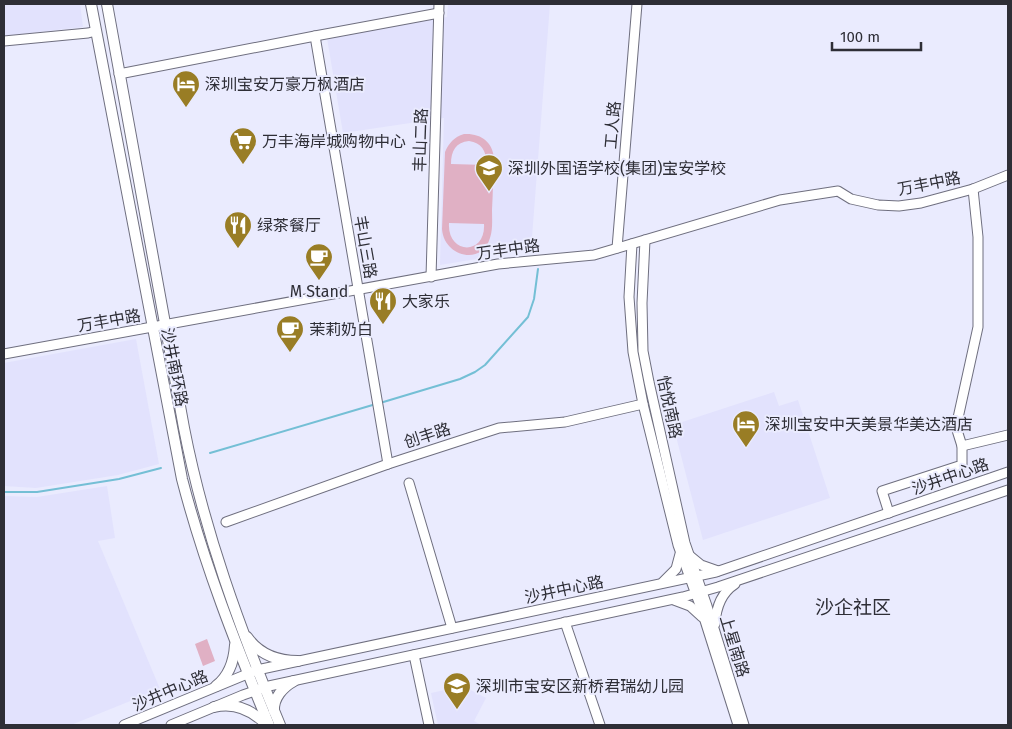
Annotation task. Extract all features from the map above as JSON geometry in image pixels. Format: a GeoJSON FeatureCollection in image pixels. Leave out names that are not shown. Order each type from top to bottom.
{"type":"FeatureCollection","features":[{"type":"Feature","properties":{"kind":"main road","name":"沙井南环路"},"geometry":{"type":"LineString","coordinates":[[91,4],[182,479],[198,537],[222,607],[235,642],[259,689],[268,725]]}},
{"type":"Feature","properties":{"kind":"main road","name":"沙井南环路"},"geometry":{"type":"LineString","coordinates":[[107,4],[195,479],[252,672]]}},
{"type":"Feature","properties":{"kind":"main road"},"geometry":{"type":"LineString","coordinates":[[222,607],[225,611],[229,611],[233,608],[233,604]]}},
{"type":"Feature","properties":{"kind":"main road"},"geometry":{"type":"LineString","coordinates":[[241,630],[254,646],[267,655],[281,660],[298,661]]}},
{"type":"Feature","properties":{"kind":"main road"},"geometry":{"type":"LineString","coordinates":[[216,686],[224,678],[232,664],[235,642]]}},
{"type":"Feature","properties":{"kind":"main road"},"geometry":{"type":"LineString","coordinates":[[274,712],[277,696],[294,681]]}},
{"type":"Feature","properties":{"kind":"main road","name":"沙井南环路"},"geometry":{"type":"LineString","coordinates":[[259,689],[280,725]]}},
{"type":"Feature","properties":{"kind":"main road"},"geometry":{"type":"LineString","coordinates":[[214,707],[231,706],[246,710],[255,714],[268,725]]}},
{"type":"Feature","properties":{"kind":"street","name":"工人路"},"geometry":{"type":"LineString","coordinates":[[617,248],[636,4]]}},
{"type":"Feature","properties":{"kind":"street"},"geometry":{"type":"LineString","coordinates":[[120,74],[315,36],[439,9]]}},
{"type":"Feature","properties":{"kind":"street","name":"丰山二路"},"geometry":{"type":"LineString","coordinates":[[430,277],[439,9]]}},
{"type":"Feature","properties":{"kind":"street"},"geometry":{"type":"LineString","coordinates":[[4,41],[96,31]]}},
{"type":"Feature","properties":{"kind":"street","name":"丰山三路"},"geometry":{"type":"LineString","coordinates":[[315,36],[388,464]]}},
{"type":"Feature","properties":{"kind":"street","name":"万丰中路"},"geometry":{"type":"LineString","coordinates":[[4,354],[498,264],[586,256],[780,200],[838,191],[861,201],[878,205],[898,206],[921,203],[973,189],[1008,175]]}},
{"type":"Feature","properties":{"kind":"street"},"geometry":{"type":"LineString","coordinates":[[889,513],[882,491],[962,465],[962,446],[956,428],[978,327],[978,236],[973,189]]}},
{"type":"Feature","properties":{"kind":"street","name":"怡悦南路"},"geometry":{"type":"LineString","coordinates":[[645,240],[642,303],[643,351],[684,551]]}},
{"type":"Feature","properties":{"kind":"street","name":"怡悦南路"},"geometry":{"type":"LineString","coordinates":[[632,244],[629,297],[633,352],[643,404],[693,577]]}},
{"type":"Feature","properties":{"kind":"street","name":"创丰路"},"geometry":{"type":"LineString","coordinates":[[226,522],[388,464],[500,428],[565,422],[643,404]]}},
{"type":"Feature","properties":{"kind":"street"},"geometry":{"type":"LineString","coordinates":[[962,446],[1008,435]]}},
{"type":"Feature","properties":{"kind":"street","name":"沙井中心路"},"geometry":{"type":"LineString","coordinates":[[124,725],[252,672],[720,571],[1008,472]]}},
{"type":"Feature","properties":{"kind":"street"},"geometry":{"type":"LineString","coordinates":[[409,483],[452,628]]}},
{"type":"Feature","properties":{"kind":"street","name":"沙井中心路"},"geometry":{"type":"LineString","coordinates":[[172,725],[259,689],[699,593],[740,581],[1008,490]]}},
{"type":"Feature","properties":{"kind":"street"},"geometry":{"type":"LineString","coordinates":[[660,584],[667,580],[676,569],[684,551],[701,565],[720,571]]}},
{"type":"Feature","properties":{"kind":"street","name":"上星南路"},"geometry":{"type":"LineString","coordinates":[[693,577],[716,635],[744,725]]}},
{"type":"Feature","properties":{"kind":"street"},"geometry":{"type":"LineString","coordinates":[[716,635],[715,618],[720,602],[729,588],[740,581]]}},
{"type":"Feature","properties":{"kind":"street","name":"上星南路"},"geometry":{"type":"LineString","coordinates":[[699,593],[705,622],[738,725]]}},
{"type":"Feature","properties":{"kind":"street"},"geometry":{"type":"LineString","coordinates":[[668,600],[676,600],[690,606],[700,614],[705,622]]}},
{"type":"Feature","properties":{"kind":"street"},"geometry":{"type":"LineString","coordinates":[[565,622],[600,725]]}},
{"type":"Feature","properties":{"kind":"street"},"geometry":{"type":"LineString","coordinates":[[414,655],[429,725]]}},
{"type":"Feature","properties":{"kind":"shaded area"},"geometry":{"type":"Polygon","coordinates":[[[4,4],[80,4],[83,27],[4,36],[4,4]]]}},
{"type":"Feature","properties":{"kind":"shaded area","name":"深圳外国语学校(集团)宝安学校"},"geometry":{"type":"Polygon","coordinates":[[[448,4],[550,4],[531,250],[440,265],[444,118],[343,133],[327,38],[447,17],[448,4]]]}},
{"type":"Feature","properties":{"kind":"shaded area"},"geometry":{"type":"Polygon","coordinates":[[[464,134],[476,135],[489,143],[494,159],[491,235],[486,247],[472,255],[456,252],[449,246],[444,239],[442,229],[445,152],[452,141],[464,134]],[[469,141],[461,143],[455,148],[451,164],[486,165],[486,156],[481,146],[469,141]],[[449,223],[450,234],[460,246],[467,248],[473,246],[479,242],[483,234],[484,224],[449,223]]]}},
{"type":"Feature","properties":{"kind":"shaded area"},"geometry":{"type":"Polygon","coordinates":[[[136,339],[159,464],[118,475],[36,488],[4,486],[4,363],[136,339]]]}},
{"type":"Feature","properties":{"kind":"shaded area","name":"深圳宝安中天美景华美达酒店"},"geometry":{"type":"Polygon","coordinates":[[[774,392],[779,406],[798,400],[830,498],[703,540],[673,425],[774,392]]]}},
{"type":"Feature","properties":{"kind":"shaded area"},"geometry":{"type":"Polygon","coordinates":[[[107,486],[115,538],[98,541],[160,689],[71,725],[4,725],[4,496],[37,497],[107,486]]]}},
{"type":"Feature","properties":{"kind":"shaded area"},"geometry":{"type":"Polygon","coordinates":[[[207,639],[215,661],[203,666],[195,644],[207,639]]]}},
{"type":"Feature","properties":{"kind":"shaded area","name":"深圳市宝安区新桥君瑞幼儿园"},"geometry":{"type":"Polygon","coordinates":[[[463,686],[486,698],[474,721],[481,725],[438,725],[431,693],[463,686]]]}},
{"type":"Feature","properties":{"kind":"waterway"},"geometry":{"type":"LineString","coordinates":[[380,403],[460,379],[485,365],[528,317],[534,299],[538,269]]}},
{"type":"Feature","properties":{"kind":"waterway"},"geometry":{"type":"LineString","coordinates":[[210,453],[376,404]]}},
{"type":"Feature","properties":{"kind":"waterway"},"geometry":{"type":"LineString","coordinates":[[4,492],[37,492],[119,479],[161,468]]}},
{"type":"Feature","properties":{"kind":"place","name":"深圳宝安万豪万枫酒店"},"geometry":{"type":"Point","coordinates":[186,108]}},
{"type":"Feature","properties":{"kind":"place","name":"万丰海岸城购物中心"},"geometry":{"type":"Point","coordinates":[243,165]}},
{"type":"Feature","properties":{"kind":"place","name":"深圳外国语学校(集团)宝安学校"},"geometry":{"type":"Point","coordinates":[489,192]}},
{"type":"Feature","properties":{"kind":"place","name":"绿茶餐厅"},"geometry":{"type":"Point","coordinates":[238,249]}},
{"type":"Feature","properties":{"kind":"place","name":"M Stand"},"geometry":{"type":"Point","coordinates":[319,281]}},
{"type":"Feature","properties":{"kind":"place","name":"大家乐"},"geometry":{"type":"Point","coordinates":[383,325]}},
{"type":"Feature","properties":{"kind":"place","name":"茉莉奶白"},"geometry":{"type":"Point","coordinates":[290,353]}},
{"type":"Feature","properties":{"kind":"place","name":"深圳宝安中天美景华美达酒店"},"geometry":{"type":"Point","coordinates":[746,448]}},
{"type":"Feature","properties":{"kind":"place","name":"深圳市宝安区新桥君瑞幼儿园"},"geometry":{"type":"Point","coordinates":[457,710]}},
{"type":"Feature","properties":{"kind":"district","name":"沙企社区"},"geometry":{"type":"Point","coordinates":[853,607]}}]}
